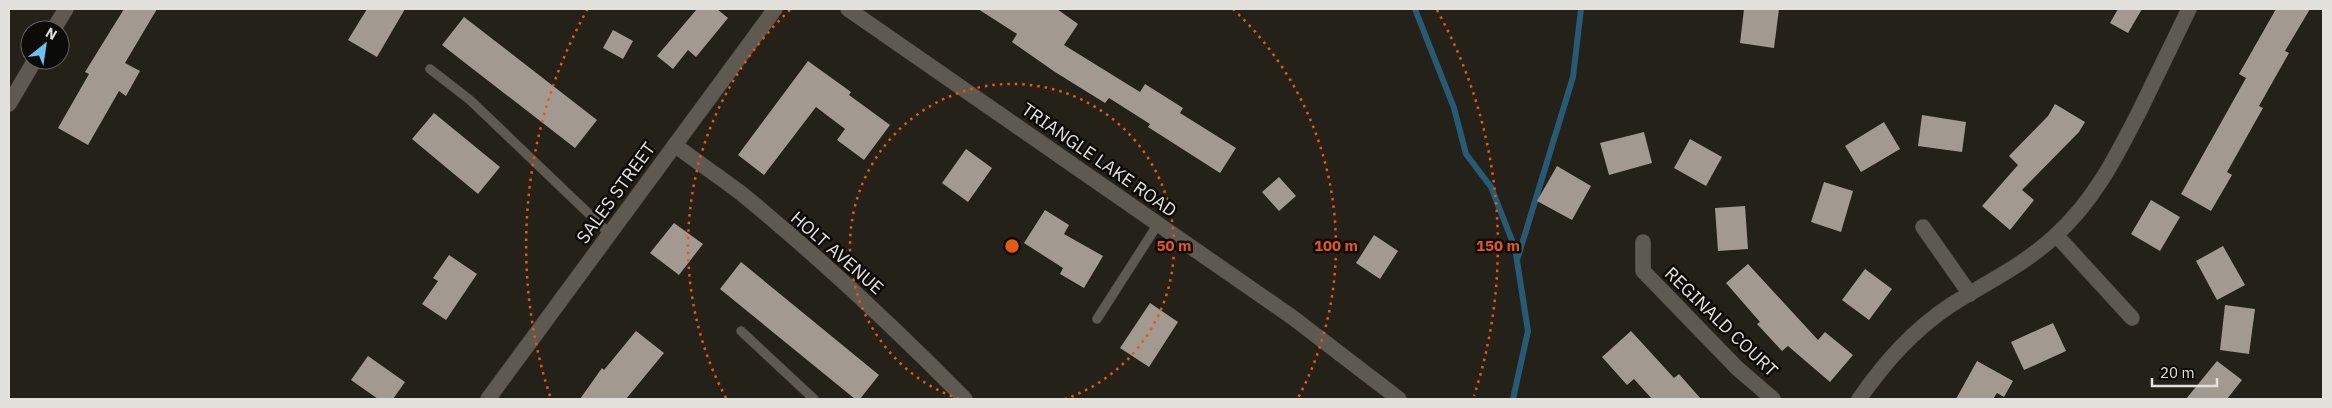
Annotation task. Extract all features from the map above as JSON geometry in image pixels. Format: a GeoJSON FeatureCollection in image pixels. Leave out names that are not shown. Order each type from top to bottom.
{"type":"FeatureCollection","features":[{"type":"Feature","properties":{"kind":"street"},"geometry":{"type":"LineString","coordinates":[[59,20],[66,9]]}},
{"type":"Feature","properties":{"kind":"street","name":"SALES STREET"},"geometry":{"type":"LineString","coordinates":[[488,399],[775,9]]}},
{"type":"Feature","properties":{"kind":"street","name":"TRIANGLE LAKE ROAD"},"geometry":{"type":"LineString","coordinates":[[848,9],[1292,318],[1399,399]]}},
{"type":"Feature","properties":{"kind":"street"},"geometry":{"type":"LineString","coordinates":[[1859,399],[1877,373],[1911,336],[1930,320],[2020,265],[2056,236],[2090,199],[2105,176],[2189,9]]}},
{"type":"Feature","properties":{"kind":"street"},"geometry":{"type":"LineString","coordinates":[[9,104],[29,70]]}},
{"type":"Feature","properties":{"kind":"street","name":"HOLT AVENUE"},"geometry":{"type":"LineString","coordinates":[[674,145],[741,194],[852,290],[965,399]]}},
{"type":"Feature","properties":{"kind":"street"},"geometry":{"type":"LineString","coordinates":[[1923,227],[1970,294]]}},
{"type":"Feature","properties":{"kind":"street"},"geometry":{"type":"LineString","coordinates":[[2056,236],[2132,318]]}},
{"type":"Feature","properties":{"kind":"street","name":"REGINALD COURT"},"geometry":{"type":"LineString","coordinates":[[1643,242],[1643,271],[1737,368],[1774,399]]}},
{"type":"Feature","properties":{"kind":"lane"},"geometry":{"type":"LineString","coordinates":[[430,70],[470,100],[610,234]]}},
{"type":"Feature","properties":{"kind":"lane"},"geometry":{"type":"LineString","coordinates":[[1098,319],[1158,224]]}},
{"type":"Feature","properties":{"kind":"lane"},"geometry":{"type":"LineString","coordinates":[[741,331],[814,399]]}},
{"type":"Feature","properties":{"kind":"building"},"geometry":{"type":"Polygon","coordinates":[[[124,9],[157,9],[125,63],[140,71],[126,96],[119,91],[88,145],[58,128],[89,74],[85,72],[124,9]]]}},
{"type":"Feature","properties":{"kind":"building"},"geometry":{"type":"Polygon","coordinates":[[[367,9],[405,9],[377,57],[348,40],[367,9]]]}},
{"type":"Feature","properties":{"kind":"building"},"geometry":{"type":"Polygon","coordinates":[[[697,9],[717,9],[728,18],[696,57],[688,50],[673,69],[657,56],[697,9]]]}},
{"type":"Feature","properties":{"kind":"building"},"geometry":{"type":"Polygon","coordinates":[[[978,9],[1057,9],[1078,24],[1064,45],[1140,92],[1145,84],[1183,108],[1180,113],[1236,148],[1220,173],[1148,127],[1150,124],[1109,98],[1105,103],[1055,72],[1012,42],[1017,34],[978,9]]]}},
{"type":"Feature","properties":{"kind":"building"},"geometry":{"type":"Polygon","coordinates":[[[1744,9],[1779,9],[1774,48],[1740,43],[1744,9]]]}},
{"type":"Feature","properties":{"kind":"building"},"geometry":{"type":"Polygon","coordinates":[[[2118,9],[2142,9],[2128,33],[2110,23],[2118,9]]]}},
{"type":"Feature","properties":{"kind":"building"},"geometry":{"type":"Polygon","coordinates":[[[2276,9],[2310,9],[2285,51],[2289,53],[2259,106],[2263,108],[2227,172],[2232,175],[2211,211],[2181,194],[2246,78],[2239,74],[2276,9]]]}},
{"type":"Feature","properties":{"kind":"building"},"geometry":{"type":"Polygon","coordinates":[[[464,17],[597,120],[575,148],[442,45],[464,17]]]}},
{"type":"Feature","properties":{"kind":"building"},"geometry":{"type":"Polygon","coordinates":[[[613,30],[633,41],[623,59],[603,48],[613,30]]]}},
{"type":"Feature","properties":{"kind":"building"},"geometry":{"type":"Polygon","coordinates":[[[808,61],[851,92],[849,95],[890,125],[864,160],[837,140],[845,129],[816,107],[764,175],[738,155],[808,61]]]}},
{"type":"Feature","properties":{"kind":"building"},"geometry":{"type":"Polygon","coordinates":[[[2055,104],[2085,122],[2079,132],[2022,190],[2034,200],[2010,230],[1982,206],[2018,165],[2009,156],[2048,116],[2055,104]]]}},
{"type":"Feature","properties":{"kind":"building"},"geometry":{"type":"Polygon","coordinates":[[[434,113],[500,167],[478,194],[412,139],[434,113]]]}},
{"type":"Feature","properties":{"kind":"building"},"geometry":{"type":"Polygon","coordinates":[[[1922,115],[1966,122],[1962,152],[1918,146],[1922,115]]]}},
{"type":"Feature","properties":{"kind":"building"},"geometry":{"type":"Polygon","coordinates":[[[1884,122],[1900,149],[1861,172],[1845,146],[1884,122]]]}},
{"type":"Feature","properties":{"kind":"building"},"geometry":{"type":"Polygon","coordinates":[[[1644,132],[1652,163],[1609,175],[1600,143],[1644,132]]]}},
{"type":"Feature","properties":{"kind":"building"},"geometry":{"type":"Polygon","coordinates":[[[1690,139],[1722,157],[1706,186],[1674,168],[1690,139]]]}},
{"type":"Feature","properties":{"kind":"building"},"geometry":{"type":"Polygon","coordinates":[[[966,149],[992,168],[968,202],[942,183],[966,149]]]}},
{"type":"Feature","properties":{"kind":"building"},"geometry":{"type":"Polygon","coordinates":[[[1557,166],[1591,186],[1572,220],[1537,201],[1557,166]]]}},
{"type":"Feature","properties":{"kind":"building"},"geometry":{"type":"Polygon","coordinates":[[[1279,177],[1296,196],[1279,211],[1262,192],[1279,177]]]}},
{"type":"Feature","properties":{"kind":"building"},"geometry":{"type":"Polygon","coordinates":[[[1824,182],[1853,191],[1841,232],[1811,222],[1824,182]]]}},
{"type":"Feature","properties":{"kind":"building"},"geometry":{"type":"Polygon","coordinates":[[[2151,200],[2180,217],[2160,251],[2131,234],[2151,200]]]}},
{"type":"Feature","properties":{"kind":"building"},"geometry":{"type":"Polygon","coordinates":[[[1745,206],[1748,249],[1718,251],[1715,208],[1745,206]]]}},
{"type":"Feature","properties":{"kind":"building"},"geometry":{"type":"Polygon","coordinates":[[[1045,210],[1069,225],[1064,234],[1103,256],[1084,288],[1060,274],[1063,268],[1024,243],[1045,210]]]}},
{"type":"Feature","properties":{"kind":"building"},"geometry":{"type":"Polygon","coordinates":[[[674,223],[703,244],[679,275],[650,253],[674,223]]]}},
{"type":"Feature","properties":{"kind":"building"},"geometry":{"type":"Polygon","coordinates":[[[1374,235],[1398,251],[1380,279],[1356,263],[1374,235]]]}},
{"type":"Feature","properties":{"kind":"building"},"geometry":{"type":"Polygon","coordinates":[[[2223,246],[2245,285],[2217,300],[2196,261],[2223,246]]]}},
{"type":"Feature","properties":{"kind":"building"},"geometry":{"type":"Polygon","coordinates":[[[449,255],[477,274],[446,320],[422,304],[438,281],[433,278],[449,255]]]}},
{"type":"Feature","properties":{"kind":"building"},"geometry":{"type":"Polygon","coordinates":[[[741,262],[879,375],[860,399],[855,399],[720,289],[741,262]]]}},
{"type":"Feature","properties":{"kind":"building"},"geometry":{"type":"Polygon","coordinates":[[[1748,264],[1818,340],[1825,332],[1853,355],[1830,382],[1788,346],[1782,351],[1757,324],[1760,322],[1726,283],[1748,264]]]}},
{"type":"Feature","properties":{"kind":"building"},"geometry":{"type":"Polygon","coordinates":[[[1865,269],[1892,289],[1869,320],[1842,300],[1865,269]]]}},
{"type":"Feature","properties":{"kind":"building"},"geometry":{"type":"Polygon","coordinates":[[[1150,303],[1178,322],[1149,367],[1120,348],[1150,303]]]}},
{"type":"Feature","properties":{"kind":"building"},"geometry":{"type":"Polygon","coordinates":[[[2225,305],[2255,309],[2249,354],[2220,350],[2225,305]]]}},
{"type":"Feature","properties":{"kind":"building"},"geometry":{"type":"Polygon","coordinates":[[[2053,323],[2066,351],[2024,370],[2011,342],[2053,323]]]}},
{"type":"Feature","properties":{"kind":"building"},"geometry":{"type":"Polygon","coordinates":[[[636,331],[664,353],[626,399],[580,399],[602,368],[604,370],[636,331]]]}},
{"type":"Feature","properties":{"kind":"building"},"geometry":{"type":"Polygon","coordinates":[[[1631,331],[1674,378],[1679,374],[1701,399],[1652,399],[1634,379],[1627,385],[1602,357],[1631,331]]]}},
{"type":"Feature","properties":{"kind":"building"},"geometry":{"type":"Polygon","coordinates":[[[368,356],[405,382],[393,399],[378,399],[351,380],[368,356]]]}},
{"type":"Feature","properties":{"kind":"building"},"geometry":{"type":"Polygon","coordinates":[[[1977,361],[2013,381],[2004,397],[1997,393],[1993,399],[1956,399],[1977,361]]]}},
{"type":"Feature","properties":{"kind":"building"},"geometry":{"type":"Polygon","coordinates":[[[2217,361],[2242,380],[2227,399],[2186,399],[2217,361]]]}},
{"type":"Feature","properties":{"kind":"waterway"},"geometry":{"type":"LineString","coordinates":[[1415,9],[1454,108],[1466,154],[1491,187],[1515,248],[1528,331],[1513,399]]}},
{"type":"Feature","properties":{"kind":"waterway"},"geometry":{"type":"LineString","coordinates":[[1518,257],[1573,77],[1581,9]]}}]}
